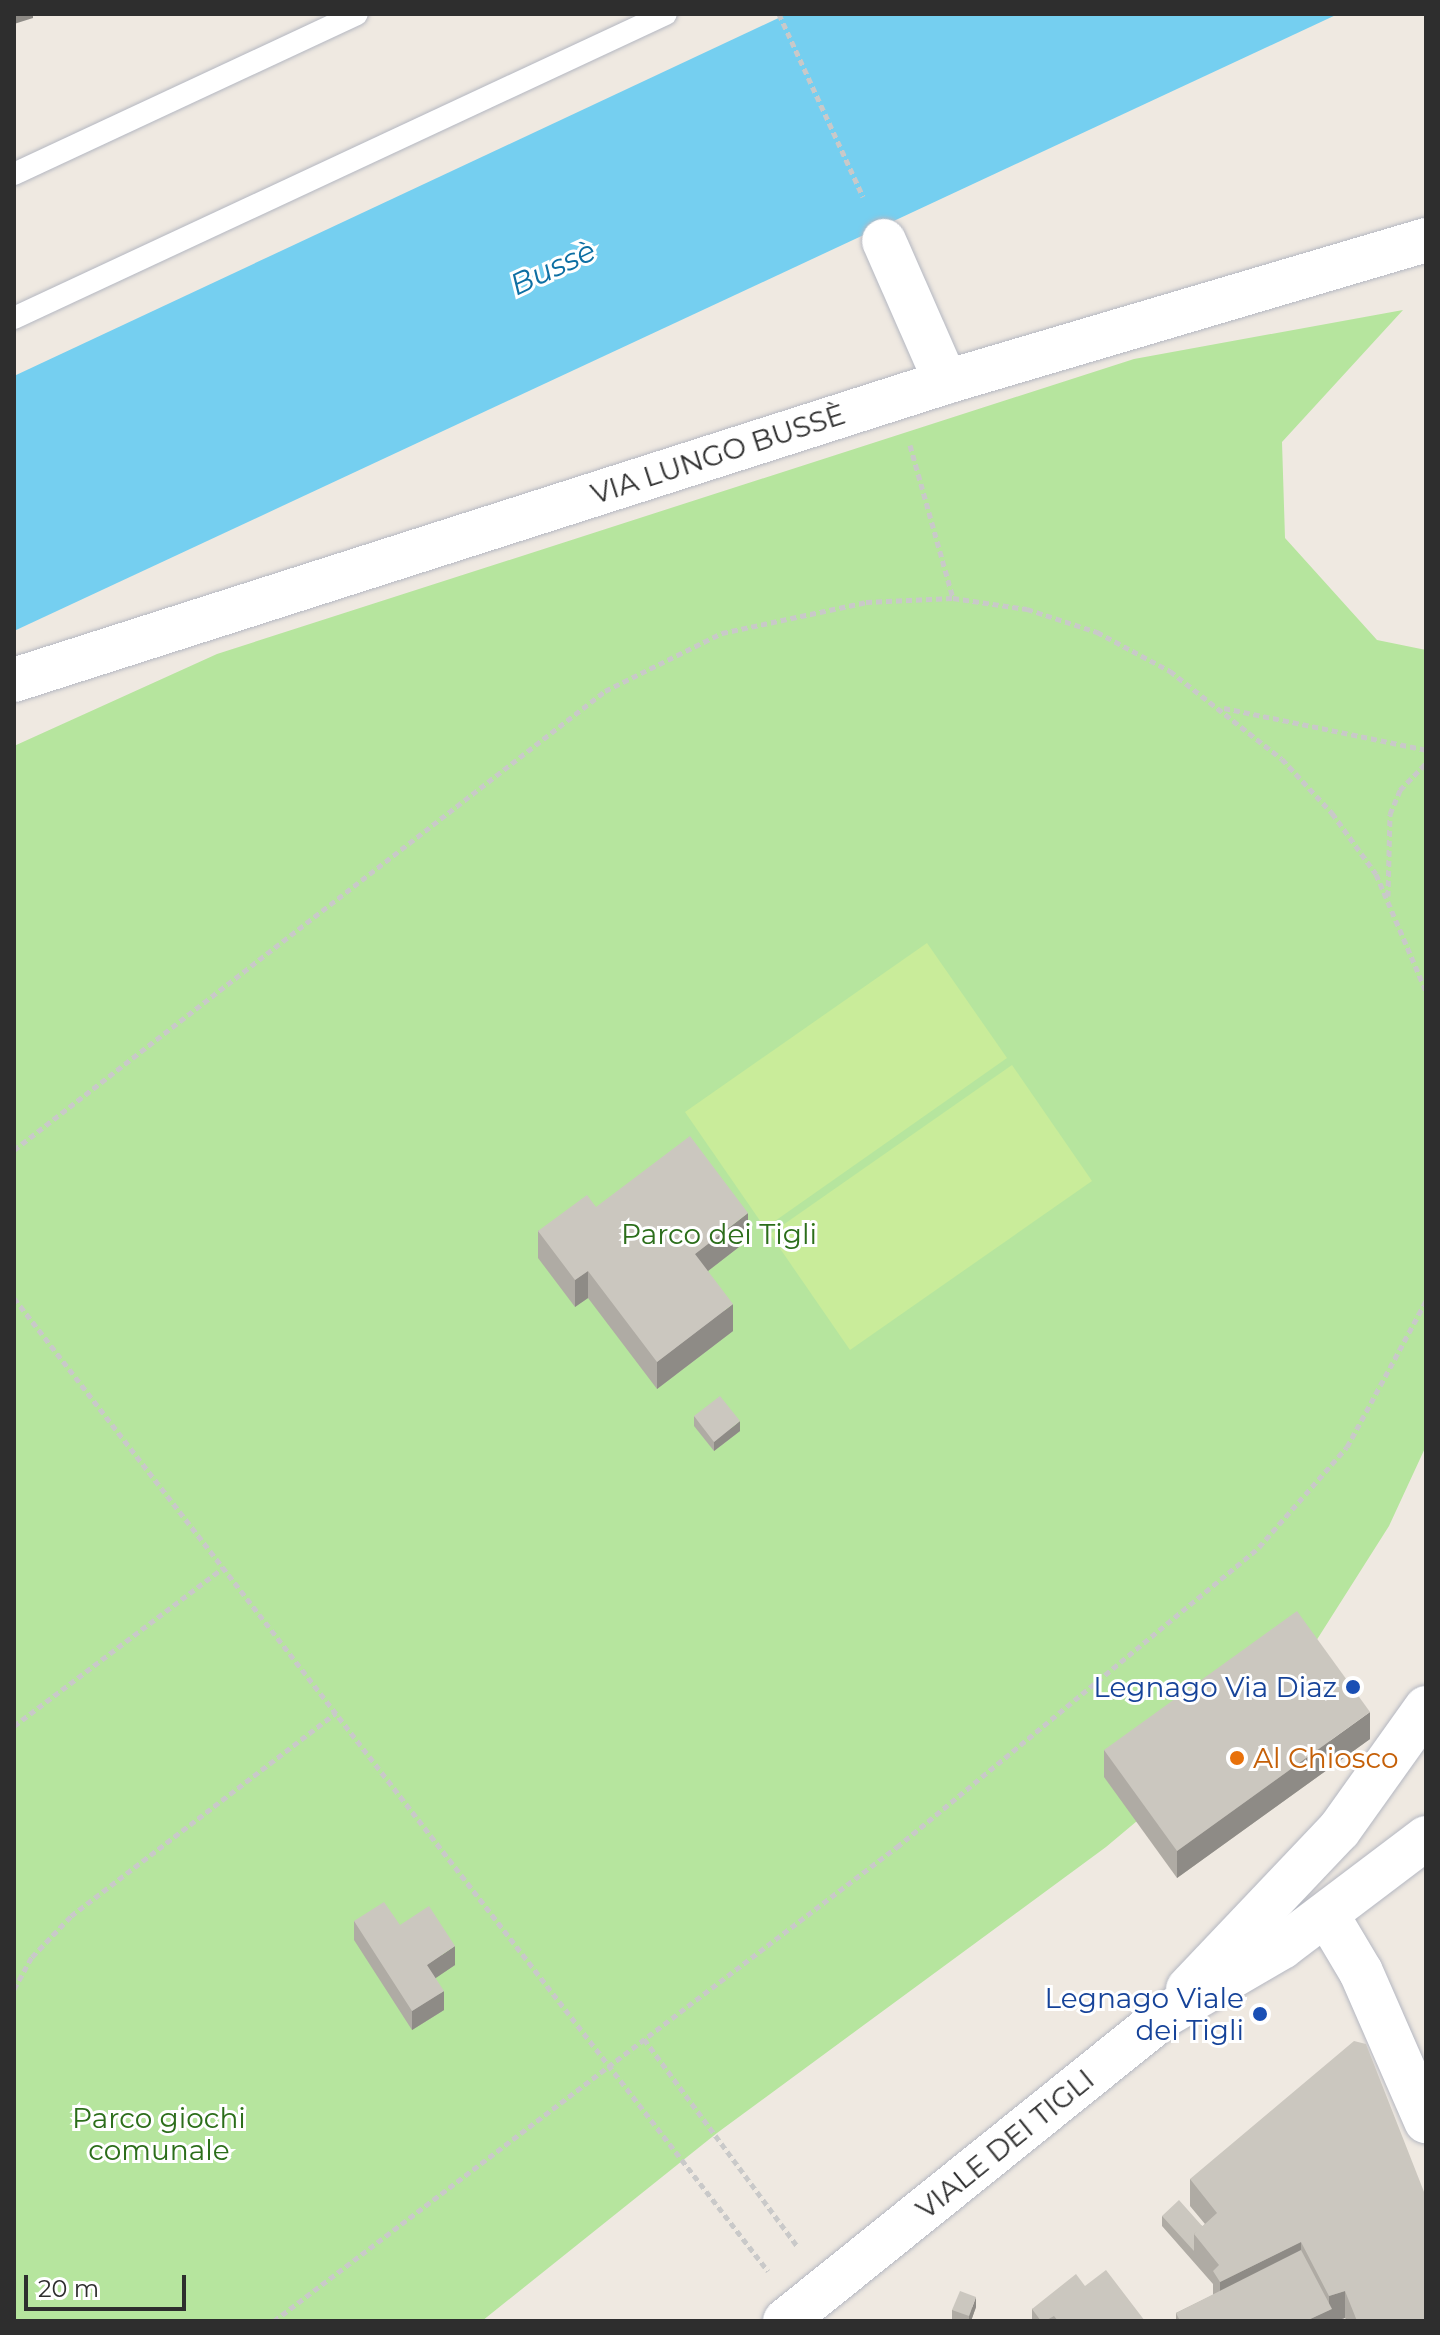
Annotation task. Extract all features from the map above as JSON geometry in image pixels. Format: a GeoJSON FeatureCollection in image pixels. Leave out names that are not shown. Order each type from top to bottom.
{"type":"FeatureCollection","features":[{"type":"Feature","properties":{"kind":"street","name":"VIA LUNGO BUSSÈ"},"geometry":{"type":"LineString","coordinates":[[14,680],[946,382],[1426,240]]}},
{"type":"Feature","properties":{"kind":"street"},"geometry":{"type":"LineString","coordinates":[[884,241],[946,382]]}},
{"type":"Feature","properties":{"kind":"street"},"geometry":{"type":"LineString","coordinates":[[1167,2014],[1339,1830],[1426,1708]]}},
{"type":"Feature","properties":{"kind":"street","name":"VIALE DEI TIGLI"},"geometry":{"type":"LineString","coordinates":[[785,2321],[1167,2014],[1327,1915],[1426,1838]]}},
{"type":"Feature","properties":{"kind":"street"},"geometry":{"type":"LineString","coordinates":[[1327,1915],[1361,1972],[1426,2121]]}},
{"type":"Feature","properties":{"kind":"lane"},"geometry":{"type":"LineString","coordinates":[[14,174],[357,14]]}},
{"type":"Feature","properties":{"kind":"lane"},"geometry":{"type":"LineString","coordinates":[[14,318],[666,14]]}},
{"type":"Feature","properties":{"kind":"path"},"geometry":{"type":"LineString","coordinates":[[779,14],[884,241]]}},
{"type":"Feature","properties":{"kind":"path"},"geometry":{"type":"LineString","coordinates":[[897,398],[953,598]]}},
{"type":"Feature","properties":{"kind":"path"},"geometry":{"type":"LineString","coordinates":[[14,1150],[605,691],[722,633],[783,614],[953,598],[1027,609],[1097,632],[1220,707],[1332,813],[1389,900],[1426,991]]}},
{"type":"Feature","properties":{"kind":"path"},"geometry":{"type":"LineString","coordinates":[[1220,707],[1426,750]]}},
{"type":"Feature","properties":{"kind":"path"},"geometry":{"type":"LineString","coordinates":[[1389,900],[1390,814],[1406,780],[1426,763]]}},
{"type":"Feature","properties":{"kind":"path"},"geometry":{"type":"LineString","coordinates":[[14,1298],[765,2267]]}},
{"type":"Feature","properties":{"kind":"path"},"geometry":{"type":"LineString","coordinates":[[274,2321],[897,1847],[1259,1547],[1347,1447],[1426,1301]]}},
{"type":"Feature","properties":{"kind":"path"},"geometry":{"type":"LineString","coordinates":[[14,1726],[223,1568]]}},
{"type":"Feature","properties":{"kind":"path"},"geometry":{"type":"LineString","coordinates":[[14,1989],[32,1957],[71,1916],[336,1713]]}},
{"type":"Feature","properties":{"kind":"path"},"geometry":{"type":"LineString","coordinates":[[644,2039],[828,2287]]}},
{"type":"Feature","properties":{"kind":"green space","name":"Parco dei Tigli"},"geometry":{"type":"Polygon","coordinates":[[[1403,310],[1282,442],[1285,538],[1377,640],[1426,650],[1426,1446],[1389,1526],[1304,1660],[1236,1738],[1106,1847],[717,2133],[482,2321],[14,2321],[14,746],[217,654],[1134,359],[1403,310]]]}},
{"type":"Feature","properties":{"kind":"green space"},"geometry":{"type":"Polygon","coordinates":[[[927,943],[1007,1058],[765,1228],[685,1112],[927,943]]]}},
{"type":"Feature","properties":{"kind":"green space"},"geometry":{"type":"Polygon","coordinates":[[[1012,1065],[1092,1181],[850,1350],[770,1234],[1012,1065]]]}},
{"type":"Feature","properties":{"kind":"water","name":"Bussè"},"geometry":{"type":"Polygon","coordinates":[[[787,14],[1338,14],[14,631],[14,376],[787,14]]]}},
{"type":"Feature","properties":{"kind":"building"},"geometry":{"type":"Polygon","coordinates":[[[690,1136],[748,1213],[695,1254],[733,1304],[657,1362],[588,1271],[575,1280],[538,1231],[587,1195],[596,1207],[690,1136]]]}},
{"type":"Feature","properties":{"kind":"building"},"geometry":{"type":"Polygon","coordinates":[[[720,1396],[740,1421],[714,1442],[694,1416],[720,1396]]]}},
{"type":"Feature","properties":{"kind":"building","name":"Al Chiosco"},"geometry":{"type":"Polygon","coordinates":[[[1297,1611],[1370,1712],[1177,1851],[1104,1750],[1297,1611]]]}},
{"type":"Feature","properties":{"kind":"building"},"geometry":{"type":"Polygon","coordinates":[[[384,1902],[400,1925],[429,1906],[455,1946],[427,1965],[444,1991],[412,2011],[354,1921],[384,1902]]]}},
{"type":"Feature","properties":{"kind":"building"},"geometry":{"type":"Polygon","coordinates":[[[1354,2041],[1366,2044],[1426,2197],[1426,2321],[1357,2321],[1345,2291],[1329,2296],[1301,2242],[1220,2282],[1213,2271],[1219,2265],[1194,2234],[1217,2213],[1190,2179],[1354,2041]]]}},
{"type":"Feature","properties":{"kind":"building"},"geometry":{"type":"Polygon","coordinates":[[[1179,2200],[1203,2227],[1194,2234],[1194,2251],[1162,2216],[1179,2200]]]}},
{"type":"Feature","properties":{"kind":"building"},"geometry":{"type":"Polygon","coordinates":[[[1301,2250],[1332,2309],[1306,2321],[1180,2321],[1176,2313],[1301,2250]]]}},
{"type":"Feature","properties":{"kind":"building"},"geometry":{"type":"Polygon","coordinates":[[[1106,2270],[1145,2321],[1058,2321],[1054,2316],[1041,2321],[1032,2309],[1076,2274],[1085,2286],[1106,2270]]]}},
{"type":"Feature","properties":{"kind":"building"},"geometry":{"type":"Polygon","coordinates":[[[960,2291],[976,2297],[969,2316],[952,2310],[960,2291]]]}},
{"type":"Feature","properties":{"kind":"place","name":"Legnago Via Diaz"},"geometry":{"type":"Point","coordinates":[1353,1687]}},
{"type":"Feature","properties":{"kind":"place","name":"Al Chiosco"},"geometry":{"type":"Point","coordinates":[1237,1758]}},
{"type":"Feature","properties":{"kind":"place","name":"Legnago Viale dei Tigli"},"geometry":{"type":"Point","coordinates":[1260,2014]}},
{"type":"Feature","properties":{"kind":"park label","name":"Parco giochi comunale"},"geometry":{"type":"Point","coordinates":[159,2134]}}]}
